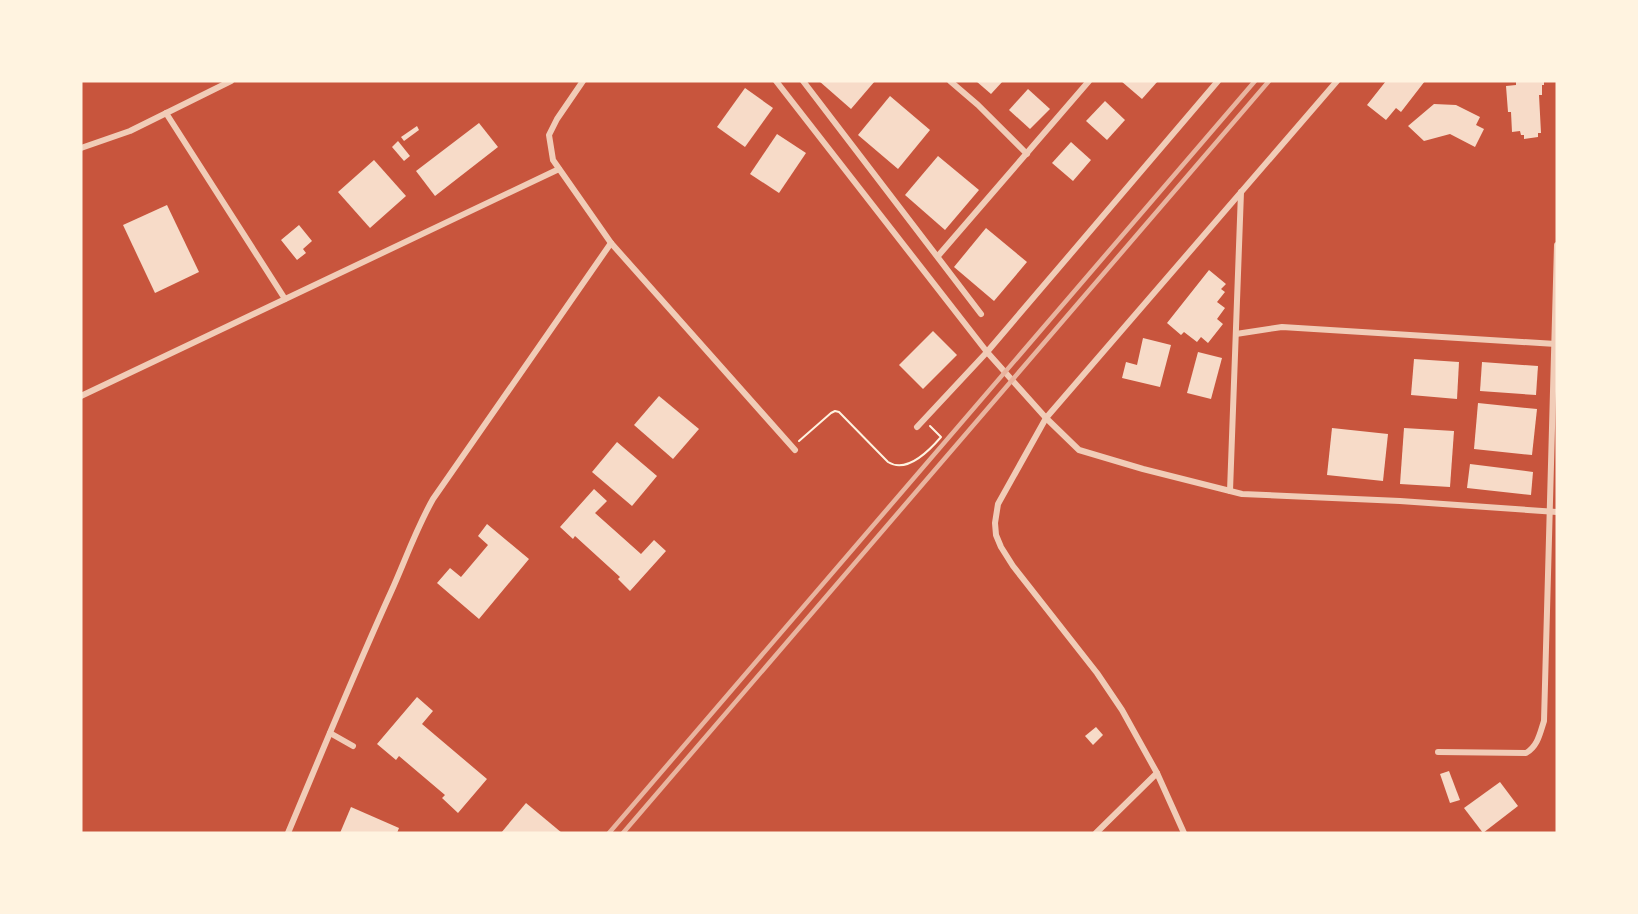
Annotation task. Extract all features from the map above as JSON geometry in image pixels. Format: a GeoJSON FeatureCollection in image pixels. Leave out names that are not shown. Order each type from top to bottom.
{"type":"FeatureCollection","features":[{"type":"Feature","properties":{"kind":"street"},"geometry":{"type":"LineString","coordinates":[[81,148],[130,131],[231,81]]}},
{"type":"Feature","properties":{"kind":"street"},"geometry":{"type":"LineString","coordinates":[[583,81],[556,119],[549,135],[553,160],[611,243],[795,450]]}},
{"type":"Feature","properties":{"kind":"street"},"geometry":{"type":"LineString","coordinates":[[776,81],[987,351],[1046,418],[1079,450],[1242,494],[1400,501],[1554,512]]}},
{"type":"Feature","properties":{"kind":"street"},"geometry":{"type":"LineString","coordinates":[[803,81],[981,314]]}},
{"type":"Feature","properties":{"kind":"street"},"geometry":{"type":"LineString","coordinates":[[950,81],[978,105],[1027,154]]}},
{"type":"Feature","properties":{"kind":"street"},"geometry":{"type":"LineString","coordinates":[[938,256],[1089,81]]}},
{"type":"Feature","properties":{"kind":"street"},"geometry":{"type":"LineString","coordinates":[[917,427],[987,351],[1218,81]]}},
{"type":"Feature","properties":{"kind":"street"},"geometry":{"type":"LineString","coordinates":[[1184,833],[1157,773],[1122,710],[1098,673],[1014,566],[1001,546],[996,534],[995,523],[998,504],[1046,418],[1337,81]]}},
{"type":"Feature","properties":{"kind":"street"},"geometry":{"type":"LineString","coordinates":[[166,113],[285,299]]}},
{"type":"Feature","properties":{"kind":"street"},"geometry":{"type":"LineString","coordinates":[[81,396],[559,170]]}},
{"type":"Feature","properties":{"kind":"street"},"geometry":{"type":"LineString","coordinates":[[1230,491],[1241,192]]}},
{"type":"Feature","properties":{"kind":"street"},"geometry":{"type":"LineString","coordinates":[[288,833],[419,523],[433,499],[611,243]]}},
{"type":"Feature","properties":{"kind":"street"},"geometry":{"type":"LineString","coordinates":[[1438,752],[1526,753],[1533,749],[1544,721],[1554,512],[1557,245]]}},
{"type":"Feature","properties":{"kind":"street"},"geometry":{"type":"LineString","coordinates":[[1236,334],[1282,327],[1556,344]]}},
{"type":"Feature","properties":{"kind":"street"},"geometry":{"type":"LineString","coordinates":[[330,733],[352,746]]}},
{"type":"Feature","properties":{"kind":"street"},"geometry":{"type":"LineString","coordinates":[[1096,833],[1157,773]]}},
{"type":"Feature","properties":{"kind":"path"},"geometry":{"type":"LineString","coordinates":[[801,439],[835,411],[839,412],[888,462],[894,466],[908,464],[928,452],[941,437],[924,419]]}},
{"type":"Feature","properties":{"kind":"building"},"geometry":{"type":"Polygon","coordinates":[[[819,81],[875,81],[851,109],[819,81]]]}},
{"type":"Feature","properties":{"kind":"building"},"geometry":{"type":"Polygon","coordinates":[[[976,81],[1003,81],[991,94],[976,81]]]}},
{"type":"Feature","properties":{"kind":"building"},"geometry":{"type":"Polygon","coordinates":[[[1121,81],[1158,81],[1142,99],[1121,81]]]}},
{"type":"Feature","properties":{"kind":"building"},"geometry":{"type":"Polygon","coordinates":[[[1386,81],[1425,81],[1401,112],[1396,108],[1386,120],[1367,105],[1386,81]]]}},
{"type":"Feature","properties":{"kind":"building"},"geometry":{"type":"Polygon","coordinates":[[[1516,81],[1544,81],[1542,95],[1539,95],[1541,133],[1538,133],[1538,137],[1524,139],[1520,131],[1512,132],[1506,86],[1516,85],[1516,81]]]}},
{"type":"Feature","properties":{"kind":"building"},"geometry":{"type":"Polygon","coordinates":[[[745,88],[773,108],[745,147],[717,127],[745,88]]]}},
{"type":"Feature","properties":{"kind":"building"},"geometry":{"type":"Polygon","coordinates":[[[1028,89],[1050,109],[1030,129],[1009,110],[1028,89]]]}},
{"type":"Feature","properties":{"kind":"building"},"geometry":{"type":"Polygon","coordinates":[[[890,96],[930,130],[898,169],[858,135],[890,96]]]}},
{"type":"Feature","properties":{"kind":"building"},"geometry":{"type":"Polygon","coordinates":[[[1105,101],[1125,120],[1107,140],[1086,121],[1105,101]]]}},
{"type":"Feature","properties":{"kind":"building"},"geometry":{"type":"Polygon","coordinates":[[[1434,104],[1456,105],[1480,117],[1476,125],[1484,129],[1475,147],[1450,134],[1424,141],[1408,126],[1434,104]]]}},
{"type":"Feature","properties":{"kind":"building"},"geometry":{"type":"Polygon","coordinates":[[[479,123],[498,147],[435,196],[416,171],[479,123]]]}},
{"type":"Feature","properties":{"kind":"building"},"geometry":{"type":"Polygon","coordinates":[[[417,126],[419,130],[404,141],[401,137],[417,126]]]}},
{"type":"Feature","properties":{"kind":"building"},"geometry":{"type":"Polygon","coordinates":[[[777,134],[806,153],[779,193],[750,174],[777,134]]]}},
{"type":"Feature","properties":{"kind":"building"},"geometry":{"type":"Polygon","coordinates":[[[398,141],[410,156],[404,161],[392,147],[398,141]]]}},
{"type":"Feature","properties":{"kind":"building"},"geometry":{"type":"Polygon","coordinates":[[[1071,142],[1091,160],[1073,181],[1052,163],[1071,142]]]}},
{"type":"Feature","properties":{"kind":"building"},"geometry":{"type":"Polygon","coordinates":[[[938,156],[979,190],[945,230],[905,195],[938,156]]]}},
{"type":"Feature","properties":{"kind":"building"},"geometry":{"type":"Polygon","coordinates":[[[374,160],[406,196],[370,228],[338,192],[374,160]]]}},
{"type":"Feature","properties":{"kind":"building"},"geometry":{"type":"Polygon","coordinates":[[[167,205],[199,272],[155,293],[123,225],[167,205]]]}},
{"type":"Feature","properties":{"kind":"building"},"geometry":{"type":"Polygon","coordinates":[[[299,225],[312,241],[303,249],[306,253],[297,260],[281,240],[299,225]]]}},
{"type":"Feature","properties":{"kind":"building"},"geometry":{"type":"Polygon","coordinates":[[[986,228],[1027,262],[994,301],[954,267],[986,228]]]}},
{"type":"Feature","properties":{"kind":"building"},"geometry":{"type":"Polygon","coordinates":[[[1209,270],[1226,284],[1221,289],[1225,292],[1217,302],[1225,308],[1217,319],[1223,324],[1208,343],[1201,337],[1197,342],[1184,332],[1181,335],[1167,323],[1209,270]]]}},
{"type":"Feature","properties":{"kind":"building"},"geometry":{"type":"Polygon","coordinates":[[[933,331],[957,355],[923,389],[899,365],[933,331]]]}},
{"type":"Feature","properties":{"kind":"building"},"geometry":{"type":"Polygon","coordinates":[[[1143,338],[1171,345],[1160,387],[1122,378],[1126,362],[1137,365],[1143,338]]]}},
{"type":"Feature","properties":{"kind":"building"},"geometry":{"type":"Polygon","coordinates":[[[1198,352],[1222,358],[1211,399],[1187,393],[1198,352]]]}},
{"type":"Feature","properties":{"kind":"building"},"geometry":{"type":"Polygon","coordinates":[[[1414,359],[1459,362],[1457,399],[1411,395],[1414,359]]]}},
{"type":"Feature","properties":{"kind":"building"},"geometry":{"type":"Polygon","coordinates":[[[1482,362],[1538,366],[1536,395],[1480,391],[1482,362]]]}},
{"type":"Feature","properties":{"kind":"building"},"geometry":{"type":"Polygon","coordinates":[[[659,396],[699,429],[673,459],[634,425],[659,396]]]}},
{"type":"Feature","properties":{"kind":"building"},"geometry":{"type":"Polygon","coordinates":[[[1478,403],[1537,409],[1532,455],[1474,449],[1478,403]]]}},
{"type":"Feature","properties":{"kind":"building"},"geometry":{"type":"Polygon","coordinates":[[[1332,428],[1388,434],[1383,481],[1327,475],[1332,428]]]}},
{"type":"Feature","properties":{"kind":"building"},"geometry":{"type":"Polygon","coordinates":[[[1404,428],[1454,431],[1450,487],[1400,484],[1404,428]]]}},
{"type":"Feature","properties":{"kind":"building"},"geometry":{"type":"Polygon","coordinates":[[[617,442],[657,476],[632,506],[592,472],[617,442]]]}},
{"type":"Feature","properties":{"kind":"building"},"geometry":{"type":"Polygon","coordinates":[[[1470,464],[1533,472],[1531,495],[1467,488],[1470,464]]]}},
{"type":"Feature","properties":{"kind":"building"},"geometry":{"type":"Polygon","coordinates":[[[594,489],[607,501],[595,513],[641,554],[654,540],[666,551],[630,591],[618,579],[620,577],[575,536],[573,539],[560,527],[594,489]]]}},
{"type":"Feature","properties":{"kind":"building"},"geometry":{"type":"Polygon","coordinates":[[[487,524],[529,559],[479,619],[437,583],[450,568],[461,577],[488,545],[478,536],[487,524]]]}},
{"type":"Feature","properties":{"kind":"building"},"geometry":{"type":"Polygon","coordinates":[[[417,697],[433,711],[422,724],[487,779],[458,813],[442,798],[445,795],[399,756],[396,760],[377,744],[417,697]]]}},
{"type":"Feature","properties":{"kind":"building"},"geometry":{"type":"Polygon","coordinates":[[[1096,727],[1103,735],[1093,745],[1085,736],[1096,727]]]}},
{"type":"Feature","properties":{"kind":"building"},"geometry":{"type":"Polygon","coordinates":[[[1449,771],[1460,800],[1450,803],[1440,774],[1449,771]]]}},
{"type":"Feature","properties":{"kind":"building"},"geometry":{"type":"Polygon","coordinates":[[[1500,782],[1518,806],[1483,833],[1464,808],[1500,782]]]}},
{"type":"Feature","properties":{"kind":"building"},"geometry":{"type":"Polygon","coordinates":[[[526,803],[562,833],[501,833],[526,803]]]}},
{"type":"Feature","properties":{"kind":"building"},"geometry":{"type":"Polygon","coordinates":[[[351,807],[399,828],[397,833],[340,833],[351,807]]]}},
{"type":"Feature","properties":{"kind":"railway"},"geometry":{"type":"LineString","coordinates":[[609,833],[1255,81]]}},
{"type":"Feature","properties":{"kind":"railway"},"geometry":{"type":"LineString","coordinates":[[623,833],[1269,81]]}}]}
